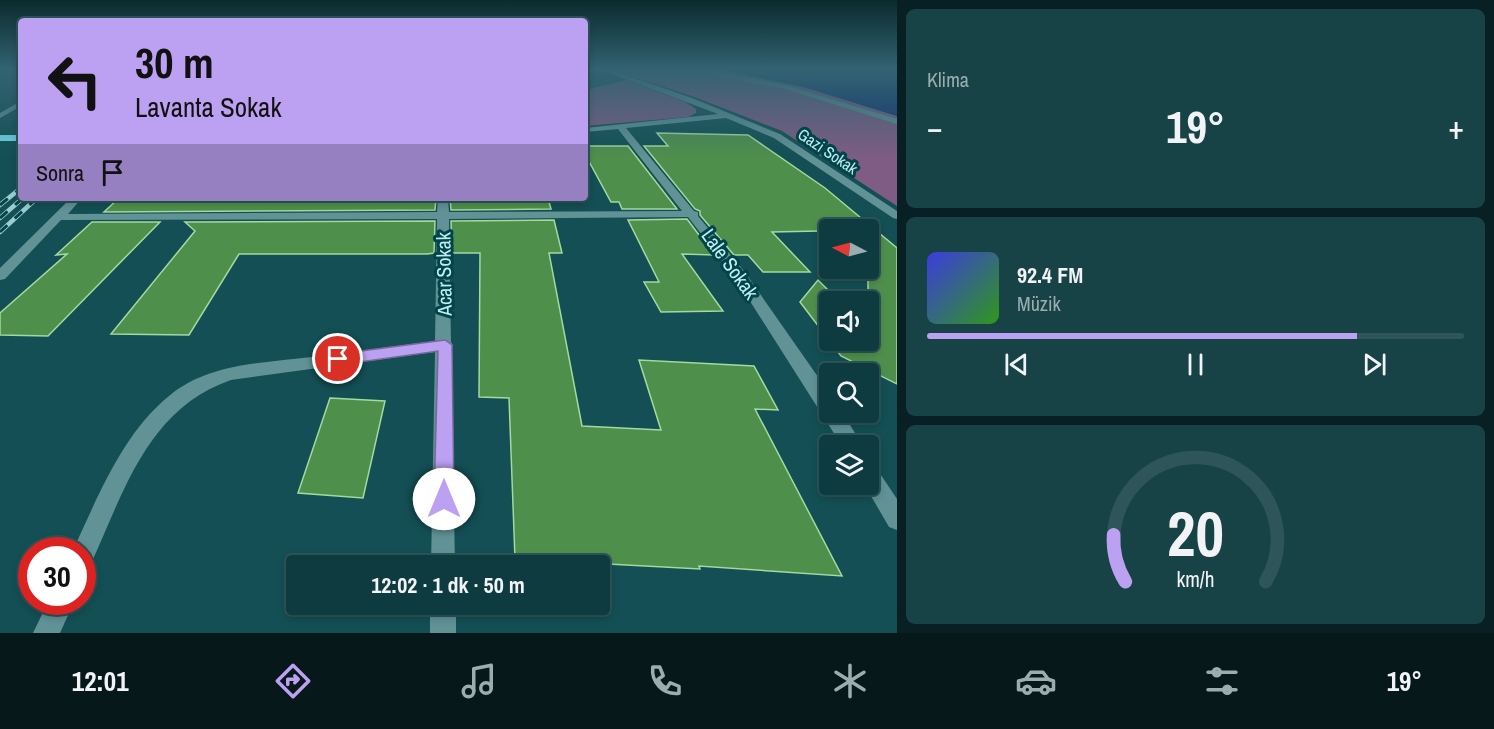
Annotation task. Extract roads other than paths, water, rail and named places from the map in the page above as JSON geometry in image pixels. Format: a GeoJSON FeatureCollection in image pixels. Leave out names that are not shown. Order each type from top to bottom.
{"type":"FeatureCollection","features":[{"type":"Feature","properties":{"kind":"main road"},"geometry":{"type":"LineString","coordinates":[[0,138],[18,138]]}},
{"type":"Feature","properties":{"kind":"street","name":"Gazi Sokak"},"geometry":{"type":"LineString","coordinates":[[682,99],[777,136],[897,216]]}},
{"type":"Feature","properties":{"kind":"street"},"geometry":{"type":"LineString","coordinates":[[823,99],[897,122]]}},
{"type":"Feature","properties":{"kind":"street"},"geometry":{"type":"LineString","coordinates":[[0,116],[18,105]]}},
{"type":"Feature","properties":{"kind":"street"},"geometry":{"type":"LineString","coordinates":[[588,130],[730,116]]}},
{"type":"Feature","properties":{"kind":"street","name":"Lale Sokak"},"geometry":{"type":"LineString","coordinates":[[621,127],[739,274],[819,393]]}},
{"type":"Feature","properties":{"kind":"street"},"geometry":{"type":"LineString","coordinates":[[0,276],[74,201]]}},
{"type":"Feature","properties":{"kind":"street"},"geometry":{"type":"LineString","coordinates":[[59,217],[443,207],[693,214]]}},
{"type":"Feature","properties":{"kind":"street","name":"Acar Sokak"},"geometry":{"type":"LineString","coordinates":[[443,207],[445,345],[443,555]]}},
{"type":"Feature","properties":{"kind":"street"},"geometry":{"type":"LineString","coordinates":[[93,537],[148,428],[188,388],[209,378],[230,374],[445,345]]}},
{"type":"Feature","properties":{"kind":"street"},"geometry":{"type":"LineString","coordinates":[[879,490],[897,519]]}},
{"type":"Feature","properties":{"kind":"street"},"geometry":{"type":"LineString","coordinates":[[46,633],[55,615]]}},
{"type":"Feature","properties":{"kind":"street"},"geometry":{"type":"LineString","coordinates":[[443,615],[443,633]]}},
{"type":"Feature","properties":{"kind":"water"},"geometry":{"type":"Polygon","coordinates":[[[840,99],[897,99],[897,116],[840,99]]]}},
{"type":"Feature","properties":{"kind":"railway"},"geometry":{"type":"LineString","coordinates":[[0,205],[18,190]]}},
{"type":"Feature","properties":{"kind":"railway"},"geometry":{"type":"LineString","coordinates":[[0,218],[20,201]]}},
{"type":"Feature","properties":{"kind":"railway"},"geometry":{"type":"LineString","coordinates":[[0,232],[34,201]]}}]}
